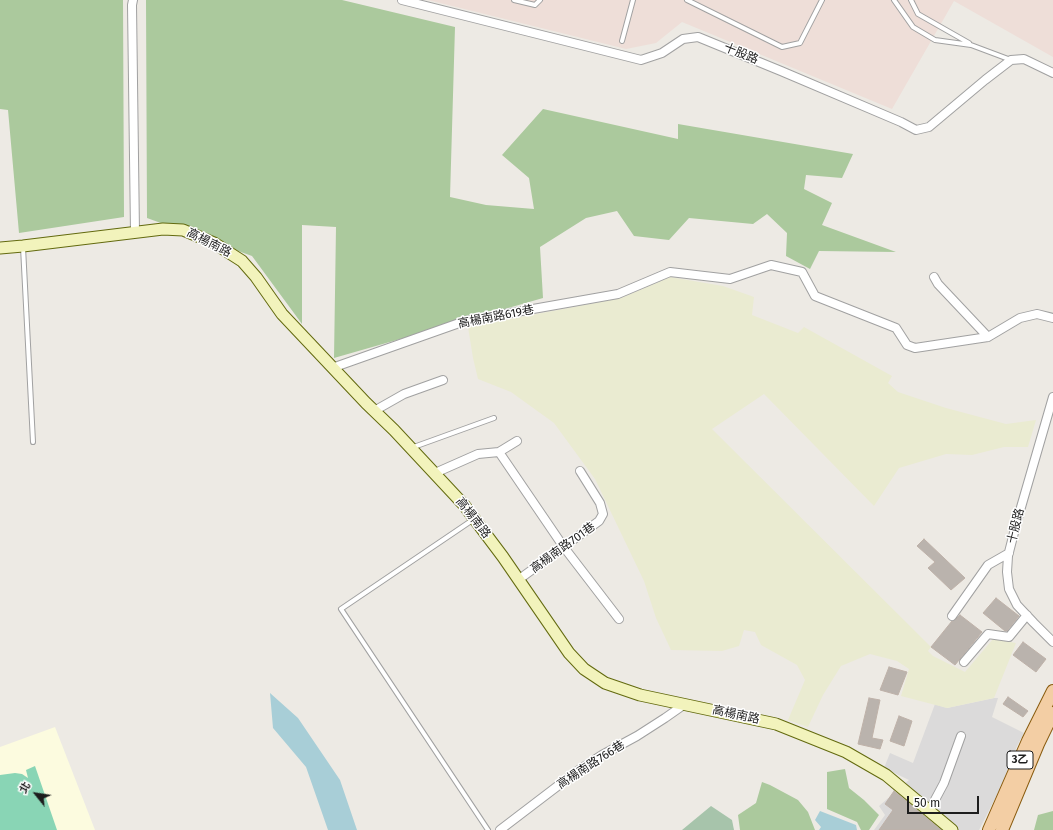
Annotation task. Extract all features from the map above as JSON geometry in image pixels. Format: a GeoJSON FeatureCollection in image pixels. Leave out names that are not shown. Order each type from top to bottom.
{"type":"FeatureCollection","features":[{"type":"Feature","properties":{"kind":"main road","name":"3乙"},"geometry":{"type":"LineString","coordinates":[[989,830],[1028,741],[1053,691]]}},
{"type":"Feature","properties":{"kind":"main road","name":"3乙"},"geometry":{"type":"LineString","coordinates":[[1002,830],[1053,713]]}},
{"type":"Feature","properties":{"kind":"street"},"geometry":{"type":"LineString","coordinates":[[133,0],[135,233]]}},
{"type":"Feature","properties":{"kind":"street","name":"十股路"},"geometry":{"type":"LineString","coordinates":[[402,0],[641,60],[662,53],[683,39],[698,37],[782,71],[901,122],[916,130],[929,127],[1011,60]]}},
{"type":"Feature","properties":{"kind":"street"},"geometry":{"type":"LineString","coordinates":[[1011,60],[1024,59],[1053,73]]}},
{"type":"Feature","properties":{"kind":"street","name":"高楊南路"},"geometry":{"type":"LineString","coordinates":[[0,248],[163,229],[184,230],[214,243],[242,261],[256,277],[282,314],[464,505],[569,653],[584,669],[605,684],[640,695],[776,724],[846,752],[886,775],[952,830]]}},
{"type":"Feature","properties":{"kind":"street","name":"高楊南路619巷"},"geometry":{"type":"LineString","coordinates":[[332,368],[465,321],[618,294],[670,272],[730,279],[771,265],[802,272],[815,296],[896,328],[907,345],[915,348],[988,337]]}},
{"type":"Feature","properties":{"kind":"street"},"geometry":{"type":"LineString","coordinates":[[934,277],[938,284],[988,337],[1020,318],[1037,314],[1053,318]]}},
{"type":"Feature","properties":{"kind":"street"},"geometry":{"type":"LineString","coordinates":[[374,411],[404,394],[444,380]]}},
{"type":"Feature","properties":{"kind":"street","name":"十股路"},"geometry":{"type":"LineString","coordinates":[[1053,397],[1009,552],[1007,572],[1009,589],[1017,605],[1053,642]]}},
{"type":"Feature","properties":{"kind":"street"},"geometry":{"type":"LineString","coordinates":[[435,473],[478,454],[499,452],[517,441]]}},
{"type":"Feature","properties":{"kind":"street"},"geometry":{"type":"LineString","coordinates":[[499,452],[563,546],[619,619]]}},
{"type":"Feature","properties":{"kind":"street","name":"高楊南路701巷"},"geometry":{"type":"LineString","coordinates":[[518,580],[599,521],[603,514],[600,503],[580,471]]}},
{"type":"Feature","properties":{"kind":"street"},"geometry":{"type":"LineString","coordinates":[[952,616],[988,565],[1009,552]]}},
{"type":"Feature","properties":{"kind":"street"},"geometry":{"type":"LineString","coordinates":[[964,662],[988,634],[1009,637],[1026,615]]}},
{"type":"Feature","properties":{"kind":"street","name":"高楊南路766巷"},"geometry":{"type":"LineString","coordinates":[[500,830],[576,772],[602,755],[637,736],[685,704]]}},
{"type":"Feature","properties":{"kind":"street"},"geometry":{"type":"LineString","coordinates":[[929,811],[944,783],[961,736]]}},
{"type":"Feature","properties":{"kind":"lane"},"geometry":{"type":"LineString","coordinates":[[514,0],[534,5],[540,0]]}},
{"type":"Feature","properties":{"kind":"lane"},"geometry":{"type":"LineString","coordinates":[[622,41],[633,0]]}},
{"type":"Feature","properties":{"kind":"lane"},"geometry":{"type":"LineString","coordinates":[[687,0],[782,47],[800,43],[822,0]]}},
{"type":"Feature","properties":{"kind":"lane"},"geometry":{"type":"LineString","coordinates":[[894,0],[913,27],[935,40],[971,45]]}},
{"type":"Feature","properties":{"kind":"lane"},"geometry":{"type":"LineString","coordinates":[[911,0],[918,14],[971,45],[1011,60]]}},
{"type":"Feature","properties":{"kind":"lane"},"geometry":{"type":"LineString","coordinates":[[22,246],[33,442]]}},
{"type":"Feature","properties":{"kind":"lane"},"geometry":{"type":"LineString","coordinates":[[411,448],[494,418]]}},
{"type":"Feature","properties":{"kind":"lane"},"geometry":{"type":"LineString","coordinates":[[474,518],[341,609],[488,830]]}},
{"type":"Feature","properties":{"kind":"shaded area"},"geometry":{"type":"Polygon","coordinates":[[[428,0],[1053,0],[1053,57],[954,1],[892,109],[682,22],[656,43],[626,49],[428,0]]]}},
{"type":"Feature","properties":{"kind":"shaded area"},"geometry":{"type":"Polygon","coordinates":[[[670,277],[723,286],[754,297],[752,315],[798,333],[804,327],[892,376],[888,383],[898,392],[946,408],[1006,424],[1036,420],[1028,447],[1004,447],[972,455],[946,454],[899,468],[874,506],[764,394],[712,429],[931,647],[928,651],[933,656],[965,672],[993,639],[1016,643],[994,698],[947,708],[901,696],[909,669],[897,661],[870,654],[841,666],[823,695],[808,727],[788,720],[805,680],[797,665],[761,645],[755,632],[744,630],[739,646],[722,651],[671,650],[656,618],[644,581],[595,479],[554,423],[511,392],[478,379],[468,327],[621,298],[670,277]]]}},
{"type":"Feature","properties":{"kind":"shaded area"},"geometry":{"type":"Polygon","coordinates":[[[998,698],[992,717],[1024,733],[1017,746],[1002,785],[979,830],[874,830],[885,815],[879,806],[909,780],[884,768],[890,753],[913,763],[935,704],[947,708],[998,698]]]}},
{"type":"Feature","properties":{"kind":"shaded area"},"geometry":{"type":"Polygon","coordinates":[[[55,727],[95,830],[0,830],[0,747],[55,727]]]}},
{"type":"Feature","properties":{"kind":"shaded area"},"geometry":{"type":"Polygon","coordinates":[[[711,806],[732,820],[734,830],[682,830],[711,806]]]}},
{"type":"Feature","properties":{"kind":"green space"},"geometry":{"type":"Polygon","coordinates":[[[0,0],[123,0],[124,217],[19,233],[8,110],[0,109],[0,0]]]}},
{"type":"Feature","properties":{"kind":"green space"},"geometry":{"type":"Polygon","coordinates":[[[146,0],[342,0],[455,27],[450,197],[486,205],[534,209],[529,178],[502,155],[543,109],[678,139],[678,124],[853,154],[842,178],[806,175],[804,189],[832,203],[822,225],[896,252],[819,251],[810,269],[786,256],[787,233],[767,214],[753,224],[689,218],[669,240],[634,236],[617,211],[586,218],[540,247],[543,298],[334,358],[336,227],[302,225],[302,324],[252,256],[147,218],[146,0]]]}},
{"type":"Feature","properties":{"kind":"green space"},"geometry":{"type":"Polygon","coordinates":[[[35,766],[57,830],[0,830],[0,775],[15,773],[22,774],[28,778],[26,770],[35,766]]]}},
{"type":"Feature","properties":{"kind":"green space"},"geometry":{"type":"Polygon","coordinates":[[[845,769],[849,788],[879,815],[869,830],[861,830],[857,822],[827,809],[827,772],[845,769]]]}},
{"type":"Feature","properties":{"kind":"green space"},"geometry":{"type":"Polygon","coordinates":[[[762,782],[798,800],[808,812],[815,830],[740,830],[738,815],[756,803],[762,782]]]}},
{"type":"Feature","properties":{"kind":"green space"},"geometry":{"type":"Polygon","coordinates":[[[1053,811],[1053,830],[1034,830],[1038,815],[1053,811]]]}},
{"type":"Feature","properties":{"kind":"water"},"geometry":{"type":"Polygon","coordinates":[[[270,693],[298,718],[340,780],[357,830],[328,830],[306,767],[273,728],[270,693]]]}},
{"type":"Feature","properties":{"kind":"water"},"geometry":{"type":"Polygon","coordinates":[[[820,811],[856,825],[857,830],[819,830],[821,827],[815,820],[820,811]]]}},
{"type":"Feature","properties":{"kind":"building"},"geometry":{"type":"Polygon","coordinates":[[[924,539],[965,578],[951,590],[928,568],[935,562],[917,546],[924,539]]]}},
{"type":"Feature","properties":{"kind":"building"},"geometry":{"type":"Polygon","coordinates":[[[996,598],[1019,616],[1007,631],[983,613],[996,598]]]}},
{"type":"Feature","properties":{"kind":"building"},"geometry":{"type":"Polygon","coordinates":[[[960,615],[982,632],[955,665],[931,647],[952,621],[960,615]]]}},
{"type":"Feature","properties":{"kind":"building"},"geometry":{"type":"Polygon","coordinates":[[[1023,642],[1046,659],[1036,672],[1013,655],[1023,642]]]}},
{"type":"Feature","properties":{"kind":"building"},"geometry":{"type":"Polygon","coordinates":[[[889,667],[907,672],[898,695],[880,690],[889,667]]]}},
{"type":"Feature","properties":{"kind":"building"},"geometry":{"type":"Polygon","coordinates":[[[1008,697],[1028,711],[1023,717],[1003,704],[1008,697]]]}},
{"type":"Feature","properties":{"kind":"building"},"geometry":{"type":"Polygon","coordinates":[[[869,698],[880,700],[872,738],[883,740],[880,749],[858,744],[869,698]]]}},
{"type":"Feature","properties":{"kind":"building"},"geometry":{"type":"Polygon","coordinates":[[[899,716],[912,721],[904,746],[890,741],[899,716]]]}},
{"type":"Feature","properties":{"kind":"building"},"geometry":{"type":"Polygon","coordinates":[[[894,791],[941,830],[879,830],[893,810],[885,804],[894,791]]]}}]}
